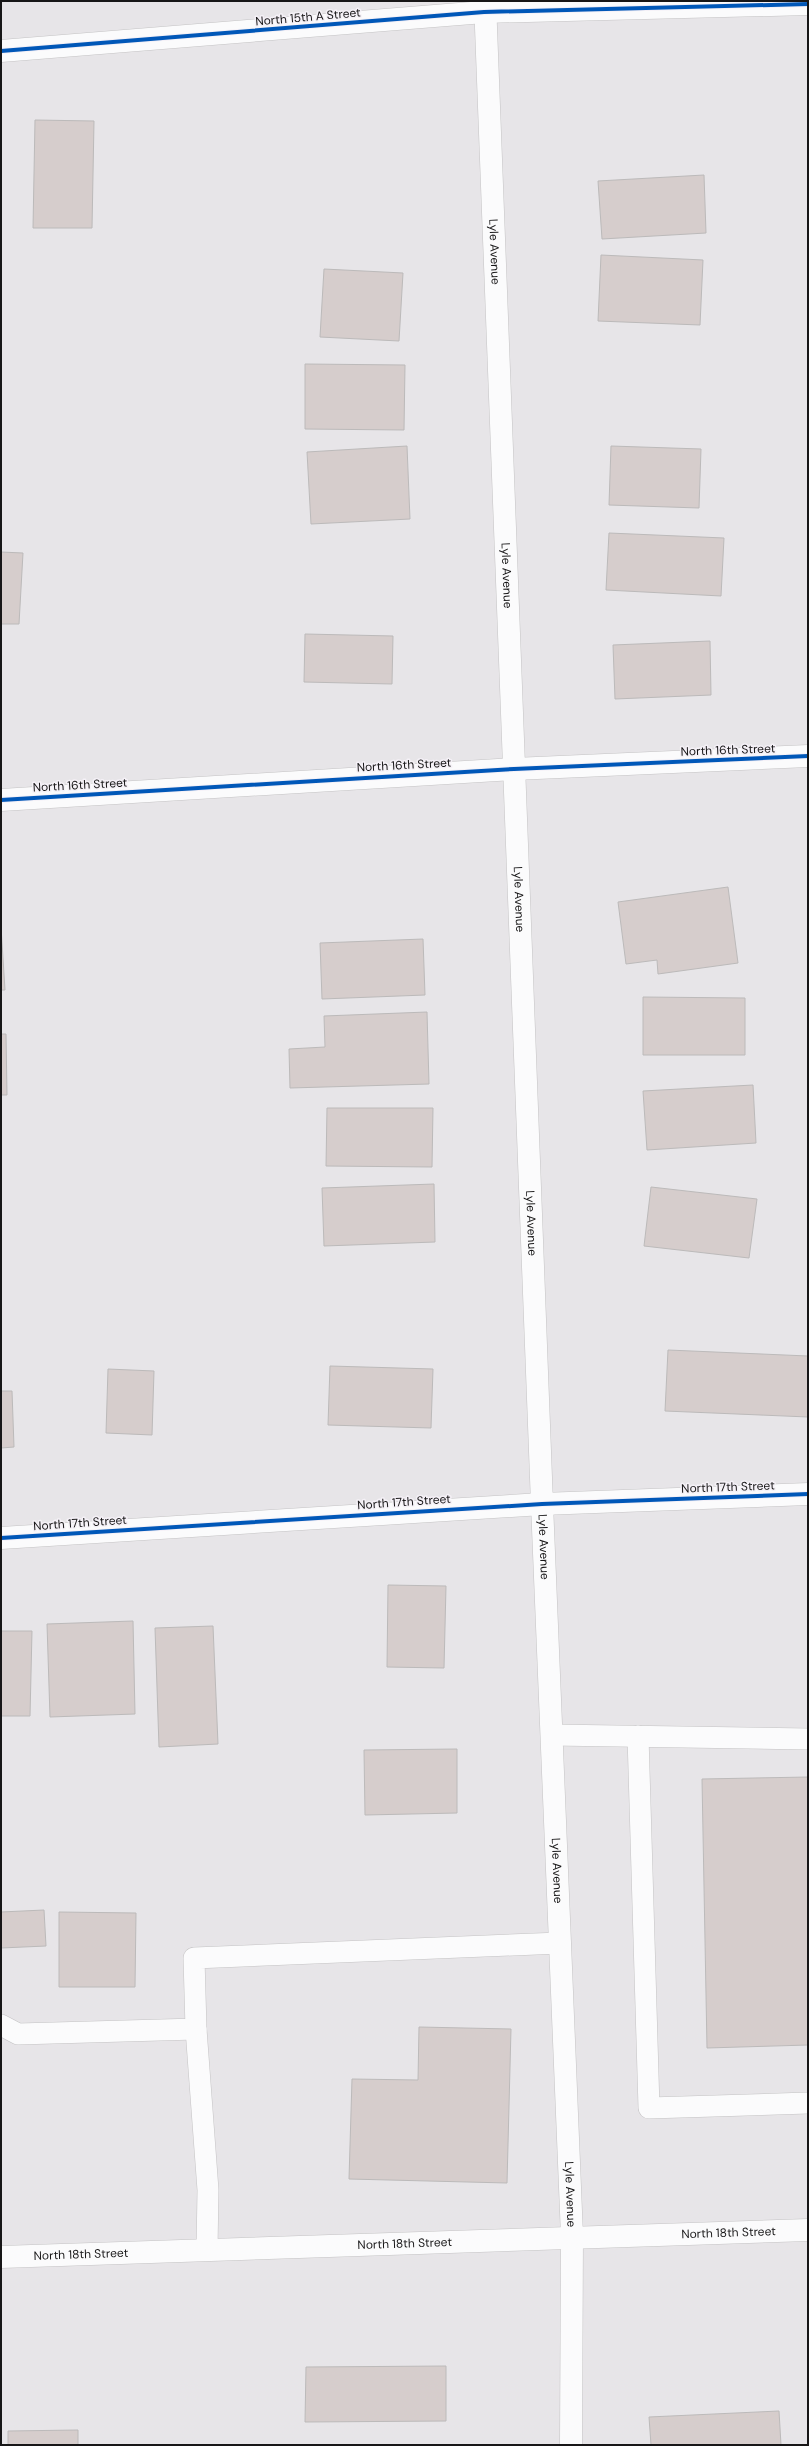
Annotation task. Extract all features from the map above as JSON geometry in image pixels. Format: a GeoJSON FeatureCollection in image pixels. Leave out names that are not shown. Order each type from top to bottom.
{"type":"FeatureCollection","features":[{"type":"Feature","properties":{"kind":"main road","name":"North 15th A Street"},"geometry":{"type":"LineString","coordinates":[[1,51],[484,7],[808,4]]}},
{"type":"Feature","properties":{"kind":"main road","name":"Lyle Avenue"},"geometry":{"type":"LineString","coordinates":[[484,7],[572,2236],[571,2445]]}},
{"type":"Feature","properties":{"kind":"main road","name":"North 16th Street"},"geometry":{"type":"LineString","coordinates":[[1,800],[514,769],[808,756]]}},
{"type":"Feature","properties":{"kind":"main road","name":"North 17th Street"},"geometry":{"type":"LineString","coordinates":[[1,1538],[542,1504],[808,1494]]}},
{"type":"Feature","properties":{"kind":"main road","name":"North 18th Street"},"geometry":{"type":"LineString","coordinates":[[1,2257],[572,2236],[808,2230]]}},
{"type":"Feature","properties":{"kind":"lane"},"geometry":{"type":"LineString","coordinates":[[552,1735],[808,1739]]}},
{"type":"Feature","properties":{"kind":"lane"},"geometry":{"type":"LineString","coordinates":[[638,1736],[649,2108],[808,2103]]}},
{"type":"Feature","properties":{"kind":"lane"},"geometry":{"type":"LineString","coordinates":[[207,2250],[208,2190],[196,2028],[194,1958],[560,1943]]}},
{"type":"Feature","properties":{"kind":"lane"},"geometry":{"type":"LineString","coordinates":[[1,2025],[18,2034],[196,2028]]}},
{"type":"Feature","properties":{"kind":"building"},"geometry":{"type":"Polygon","coordinates":[[[35,120],[94,121],[92,228],[33,228],[35,120]]]}},
{"type":"Feature","properties":{"kind":"building"},"geometry":{"type":"Polygon","coordinates":[[[704,175],[706,233],[602,239],[598,181],[704,175]]]}},
{"type":"Feature","properties":{"kind":"building"},"geometry":{"type":"Polygon","coordinates":[[[601,255],[703,260],[700,325],[598,321],[601,255]]]}},
{"type":"Feature","properties":{"kind":"building"},"geometry":{"type":"Polygon","coordinates":[[[324,269],[403,273],[399,341],[320,337],[324,269]]]}},
{"type":"Feature","properties":{"kind":"building"},"geometry":{"type":"Polygon","coordinates":[[[305,364],[405,365],[404,430],[305,429],[305,364]]]}},
{"type":"Feature","properties":{"kind":"building"},"geometry":{"type":"Polygon","coordinates":[[[407,446],[410,519],[311,524],[307,452],[407,446]]]}},
{"type":"Feature","properties":{"kind":"building"},"geometry":{"type":"Polygon","coordinates":[[[611,446],[701,449],[699,508],[609,505],[611,446]]]}},
{"type":"Feature","properties":{"kind":"building"},"geometry":{"type":"Polygon","coordinates":[[[609,533],[724,538],[721,596],[606,590],[609,533]]]}},
{"type":"Feature","properties":{"kind":"building"},"geometry":{"type":"Polygon","coordinates":[[[1,552],[23,553],[19,624],[1,624],[1,552]]]}},
{"type":"Feature","properties":{"kind":"building"},"geometry":{"type":"Polygon","coordinates":[[[305,634],[393,636],[392,684],[304,682],[305,634]]]}},
{"type":"Feature","properties":{"kind":"building"},"geometry":{"type":"Polygon","coordinates":[[[710,641],[711,695],[615,699],[613,645],[710,641]]]}},
{"type":"Feature","properties":{"kind":"building"},"geometry":{"type":"Polygon","coordinates":[[[728,887],[738,963],[658,974],[657,960],[626,964],[618,902],[728,887]]]}},
{"type":"Feature","properties":{"kind":"building"},"geometry":{"type":"Polygon","coordinates":[[[1,927],[5,990],[1,990],[1,927]]]}},
{"type":"Feature","properties":{"kind":"building"},"geometry":{"type":"Polygon","coordinates":[[[423,939],[425,995],[322,999],[320,943],[423,939]]]}},
{"type":"Feature","properties":{"kind":"building"},"geometry":{"type":"Polygon","coordinates":[[[643,997],[745,998],[745,1055],[643,1055],[643,997]]]}},
{"type":"Feature","properties":{"kind":"building"},"geometry":{"type":"Polygon","coordinates":[[[427,1012],[429,1084],[290,1088],[289,1049],[325,1047],[324,1016],[427,1012]]]}},
{"type":"Feature","properties":{"kind":"building"},"geometry":{"type":"Polygon","coordinates":[[[1,1034],[6,1034],[7,1095],[1,1095],[1,1034]]]}},
{"type":"Feature","properties":{"kind":"building"},"geometry":{"type":"Polygon","coordinates":[[[753,1085],[756,1143],[647,1150],[643,1091],[753,1085]]]}},
{"type":"Feature","properties":{"kind":"building"},"geometry":{"type":"Polygon","coordinates":[[[327,1108],[433,1108],[432,1167],[326,1166],[327,1108]]]}},
{"type":"Feature","properties":{"kind":"building"},"geometry":{"type":"Polygon","coordinates":[[[434,1184],[435,1242],[324,1246],[322,1188],[434,1184]]]}},
{"type":"Feature","properties":{"kind":"building"},"geometry":{"type":"Polygon","coordinates":[[[651,1187],[757,1199],[749,1258],[644,1246],[651,1187]]]}},
{"type":"Feature","properties":{"kind":"building"},"geometry":{"type":"Polygon","coordinates":[[[668,1350],[808,1356],[808,1417],[665,1411],[668,1350]]]}},
{"type":"Feature","properties":{"kind":"building"},"geometry":{"type":"Polygon","coordinates":[[[330,1366],[433,1369],[431,1428],[328,1425],[330,1366]]]}},
{"type":"Feature","properties":{"kind":"building"},"geometry":{"type":"Polygon","coordinates":[[[108,1369],[154,1371],[152,1435],[106,1433],[108,1369]]]}},
{"type":"Feature","properties":{"kind":"building"},"geometry":{"type":"Polygon","coordinates":[[[1,1391],[12,1391],[14,1447],[1,1448],[1,1391]]]}},
{"type":"Feature","properties":{"kind":"building"},"geometry":{"type":"Polygon","coordinates":[[[388,1585],[446,1586],[444,1668],[387,1667],[388,1585]]]}},
{"type":"Feature","properties":{"kind":"building"},"geometry":{"type":"Polygon","coordinates":[[[133,1621],[135,1714],[50,1717],[47,1624],[133,1621]]]}},
{"type":"Feature","properties":{"kind":"building"},"geometry":{"type":"Polygon","coordinates":[[[213,1626],[218,1744],[159,1747],[155,1628],[213,1626]]]}},
{"type":"Feature","properties":{"kind":"building"},"geometry":{"type":"Polygon","coordinates":[[[1,1631],[32,1631],[30,1716],[1,1716],[1,1631]]]}},
{"type":"Feature","properties":{"kind":"building"},"geometry":{"type":"Polygon","coordinates":[[[457,1749],[457,1813],[365,1815],[364,1750],[457,1749]]]}},
{"type":"Feature","properties":{"kind":"building"},"geometry":{"type":"Polygon","coordinates":[[[808,1777],[808,2045],[707,2048],[702,1779],[808,1777]]]}},
{"type":"Feature","properties":{"kind":"building"},"geometry":{"type":"Polygon","coordinates":[[[44,1910],[46,1946],[1,1948],[1,1912],[44,1910]]]}},
{"type":"Feature","properties":{"kind":"building"},"geometry":{"type":"Polygon","coordinates":[[[59,1912],[136,1913],[135,1987],[59,1987],[59,1912]]]}},
{"type":"Feature","properties":{"kind":"building"},"geometry":{"type":"Polygon","coordinates":[[[419,2027],[511,2029],[507,2183],[349,2179],[352,2079],[418,2080],[419,2027]]]}},
{"type":"Feature","properties":{"kind":"building"},"geometry":{"type":"Polygon","coordinates":[[[446,2366],[446,2421],[305,2422],[306,2367],[446,2366]]]}},
{"type":"Feature","properties":{"kind":"building"},"geometry":{"type":"Polygon","coordinates":[[[779,2411],[781,2445],[651,2445],[649,2417],[779,2411]]]}},
{"type":"Feature","properties":{"kind":"building"},"geometry":{"type":"Polygon","coordinates":[[[78,2430],[78,2445],[8,2445],[8,2431],[78,2430]]]}},
{"type":"Feature","properties":{"kind":"cycle path"},"geometry":{"type":"LineString","coordinates":[[1,51],[484,12],[808,4]]}},
{"type":"Feature","properties":{"kind":"cycle path"},"geometry":{"type":"LineString","coordinates":[[1,800],[514,769],[808,756]]}},
{"type":"Feature","properties":{"kind":"cycle path"},"geometry":{"type":"LineString","coordinates":[[1,1538],[542,1504],[808,1494]]}}]}
